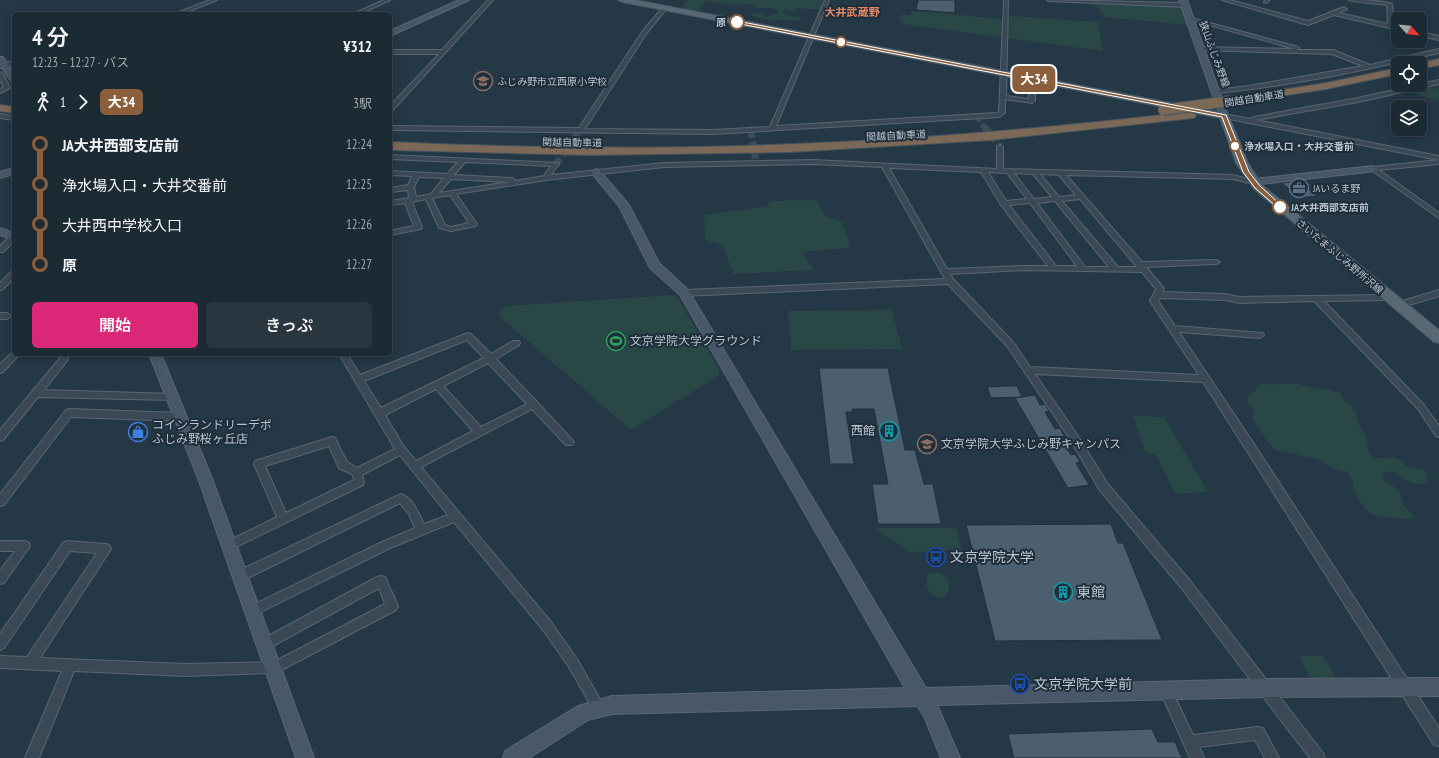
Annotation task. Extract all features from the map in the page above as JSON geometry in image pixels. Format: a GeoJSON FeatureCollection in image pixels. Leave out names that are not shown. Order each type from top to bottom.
{"type":"FeatureCollection","features":[{"type":"Feature","properties":{"kind":"highway"},"geometry":{"type":"LineString","coordinates":[[1427,65],[1439,62]]}},
{"type":"Feature","properties":{"kind":"highway","name":"関越自動車道"},"geometry":{"type":"LineString","coordinates":[[392,137],[601,143],[776,140],[930,133],[1082,120],[1163,110],[1230,109],[1391,70]]}},
{"type":"Feature","properties":{"kind":"highway"},"geometry":{"type":"LineString","coordinates":[[1427,76],[1439,71]]}},
{"type":"Feature","properties":{"kind":"highway","name":"関越自動車道"},"geometry":{"type":"LineString","coordinates":[[392,146],[597,151],[777,149],[1003,136],[1190,116],[1391,81]]}},
{"type":"Feature","properties":{"kind":"highway"},"geometry":{"type":"LineString","coordinates":[[0,99],[12,101]]}},
{"type":"Feature","properties":{"kind":"highway"},"geometry":{"type":"LineString","coordinates":[[0,108],[12,110]]}},
{"type":"Feature","properties":{"kind":"main road"},"geometry":{"type":"LineString","coordinates":[[622,0],[1032,78],[1230,109]]}},
{"type":"Feature","properties":{"kind":"main road","name":"さいたまふじみ野所沢線"},"geometry":{"type":"LineString","coordinates":[[1230,109],[1242,164],[1253,182],[1265,194],[1439,338]]}},
{"type":"Feature","properties":{"kind":"street"},"geometry":{"type":"LineString","coordinates":[[182,12],[215,0]]}},
{"type":"Feature","properties":{"kind":"street"},"geometry":{"type":"LineString","coordinates":[[361,12],[388,0]]}},
{"type":"Feature","properties":{"kind":"street"},"geometry":{"type":"LineString","coordinates":[[392,33],[465,0]]}},
{"type":"Feature","properties":{"kind":"street"},"geometry":{"type":"LineString","coordinates":[[392,108],[491,0]]}},
{"type":"Feature","properties":{"kind":"street"},"geometry":{"type":"LineString","coordinates":[[772,129],[810,36],[827,0]]}},
{"type":"Feature","properties":{"kind":"street"},"geometry":{"type":"LineString","coordinates":[[392,128],[713,132],[999,115],[1002,113],[1002,72],[1006,0]]}},
{"type":"Feature","properties":{"kind":"street"},"geometry":{"type":"LineString","coordinates":[[1049,0],[1184,2]]}},
{"type":"Feature","properties":{"kind":"street"},"geometry":{"type":"LineString","coordinates":[[1224,0],[1308,23],[1344,9]]}},
{"type":"Feature","properties":{"kind":"street"},"geometry":{"type":"LineString","coordinates":[[1351,0],[1389,4],[1391,19]]}},
{"type":"Feature","properties":{"kind":"street","name":"狭山ふじみ野線"},"geometry":{"type":"LineString","coordinates":[[1184,2],[1216,91],[1230,109]]}},
{"type":"Feature","properties":{"kind":"street"},"geometry":{"type":"LineString","coordinates":[[580,131],[644,33],[664,8]]}},
{"type":"Feature","properties":{"kind":"street"},"geometry":{"type":"LineString","coordinates":[[1334,13],[1391,26]]}},
{"type":"Feature","properties":{"kind":"street"},"geometry":{"type":"LineString","coordinates":[[1190,18],[1309,52]]}},
{"type":"Feature","properties":{"kind":"street"},"geometry":{"type":"LineString","coordinates":[[1427,35],[1439,38]]}},
{"type":"Feature","properties":{"kind":"street"},"geometry":{"type":"LineString","coordinates":[[1201,50],[1332,52],[1368,66]]}},
{"type":"Feature","properties":{"kind":"street"},"geometry":{"type":"LineString","coordinates":[[1216,91],[1249,88],[1384,64],[1439,51]]}},
{"type":"Feature","properties":{"kind":"street"},"geometry":{"type":"LineString","coordinates":[[392,52],[444,52]]}},
{"type":"Feature","properties":{"kind":"street"},"geometry":{"type":"LineString","coordinates":[[1,63],[12,64]]}},
{"type":"Feature","properties":{"kind":"street"},"geometry":{"type":"LineString","coordinates":[[1,63],[12,77]]}},
{"type":"Feature","properties":{"kind":"street"},"geometry":{"type":"LineString","coordinates":[[1384,64],[1391,67]]}},
{"type":"Feature","properties":{"kind":"street"},"geometry":{"type":"LineString","coordinates":[[0,74],[7,88],[0,91]]}},
{"type":"Feature","properties":{"kind":"street"},"geometry":{"type":"LineString","coordinates":[[1002,97],[1032,101],[1032,78]]}},
{"type":"Feature","properties":{"kind":"street"},"geometry":{"type":"LineString","coordinates":[[1249,120],[1358,100],[1439,82]]}},
{"type":"Feature","properties":{"kind":"street"},"geometry":{"type":"LineString","coordinates":[[392,101],[398,101]]}},
{"type":"Feature","properties":{"kind":"street"},"geometry":{"type":"LineString","coordinates":[[1230,109],[1249,120],[1439,158]]}},
{"type":"Feature","properties":{"kind":"street"},"geometry":{"type":"LineString","coordinates":[[0,116],[12,118]]}},
{"type":"Feature","properties":{"kind":"street"},"geometry":{"type":"LineString","coordinates":[[1000,147],[1000,171]]}},
{"type":"Feature","properties":{"kind":"street"},"geometry":{"type":"LineString","coordinates":[[392,157],[556,164],[546,178]]}},
{"type":"Feature","properties":{"kind":"street"},"geometry":{"type":"LineString","coordinates":[[430,196],[462,161]]}},
{"type":"Feature","properties":{"kind":"street"},"geometry":{"type":"LineString","coordinates":[[392,203],[517,182],[664,164],[813,162],[1000,171],[1233,177],[1253,182],[1439,162]]}},
{"type":"Feature","properties":{"kind":"street"},"geometry":{"type":"LineString","coordinates":[[884,166],[950,281],[1010,344],[1073,436],[1103,486],[1188,586],[1318,758]]}},
{"type":"Feature","properties":{"kind":"street"},"geometry":{"type":"LineString","coordinates":[[1373,169],[1439,216]]}},
{"type":"Feature","properties":{"kind":"street"},"geometry":{"type":"LineString","coordinates":[[983,170],[1004,203],[1054,269]]}},
{"type":"Feature","properties":{"kind":"street"},"geometry":{"type":"LineString","coordinates":[[1009,171],[1031,202],[1084,269]]}},
{"type":"Feature","properties":{"kind":"street"},"geometry":{"type":"LineString","coordinates":[[0,175],[12,172]]}},
{"type":"Feature","properties":{"kind":"street"},"geometry":{"type":"LineString","coordinates":[[596,172],[624,205],[654,265],[684,293],[930,710],[951,758]]}},
{"type":"Feature","properties":{"kind":"street"},"geometry":{"type":"LineString","coordinates":[[1035,172],[1115,269]]}},
{"type":"Feature","properties":{"kind":"street"},"geometry":{"type":"LineString","coordinates":[[392,173],[512,179],[517,182]]}},
{"type":"Feature","properties":{"kind":"street"},"geometry":{"type":"LineString","coordinates":[[1062,173],[1143,267],[1160,289],[1154,301],[1240,430],[1439,740]]}},
{"type":"Feature","properties":{"kind":"street"},"geometry":{"type":"LineString","coordinates":[[392,233],[418,227],[411,200],[411,187],[417,174]]}},
{"type":"Feature","properties":{"kind":"street"},"geometry":{"type":"LineString","coordinates":[[392,190],[411,187]]}},
{"type":"Feature","properties":{"kind":"street"},"geometry":{"type":"LineString","coordinates":[[430,196],[442,226],[451,229],[473,224],[452,193]]}},
{"type":"Feature","properties":{"kind":"street"},"geometry":{"type":"LineString","coordinates":[[1004,203],[1082,197]]}},
{"type":"Feature","properties":{"kind":"street"},"geometry":{"type":"LineString","coordinates":[[0,231],[12,236]]}},
{"type":"Feature","properties":{"kind":"street"},"geometry":{"type":"LineString","coordinates":[[0,250],[12,239]]}},
{"type":"Feature","properties":{"kind":"street"},"geometry":{"type":"LineString","coordinates":[[944,272],[1115,269],[1216,262]]}},
{"type":"Feature","properties":{"kind":"street"},"geometry":{"type":"LineString","coordinates":[[0,288],[12,276]]}},
{"type":"Feature","properties":{"kind":"street"},"geometry":{"type":"LineString","coordinates":[[684,293],[950,281]]}},
{"type":"Feature","properties":{"kind":"street"},"geometry":{"type":"LineString","coordinates":[[1158,295],[1225,297],[1238,300],[1316,298],[1394,301],[1439,293]]}},
{"type":"Feature","properties":{"kind":"street"},"geometry":{"type":"LineString","coordinates":[[1316,298],[1421,407],[1439,433]]}},
{"type":"Feature","properties":{"kind":"street"},"geometry":{"type":"LineString","coordinates":[[1173,329],[1260,335]]}},
{"type":"Feature","properties":{"kind":"street"},"geometry":{"type":"LineString","coordinates":[[359,379],[468,336],[491,358],[569,442]]}},
{"type":"Feature","properties":{"kind":"street"},"geometry":{"type":"LineString","coordinates":[[378,414],[491,358],[516,343]]}},
{"type":"Feature","properties":{"kind":"street"},"geometry":{"type":"LineString","coordinates":[[0,370],[13,356]]}},
{"type":"Feature","properties":{"kind":"street"},"geometry":{"type":"LineString","coordinates":[[156,356],[230,545],[272,668],[305,758]]}},
{"type":"Feature","properties":{"kind":"street"},"geometry":{"type":"LineString","coordinates":[[344,356],[401,450],[547,626],[572,663],[598,707]]}},
{"type":"Feature","properties":{"kind":"street"},"geometry":{"type":"LineString","coordinates":[[0,437],[64,359]]}},
{"type":"Feature","properties":{"kind":"street"},"geometry":{"type":"LineString","coordinates":[[1028,370],[1205,379]]}},
{"type":"Feature","properties":{"kind":"street"},"geometry":{"type":"LineString","coordinates":[[437,385],[480,433]]}},
{"type":"Feature","properties":{"kind":"street"},"geometry":{"type":"LineString","coordinates":[[35,393],[173,397]]}},
{"type":"Feature","properties":{"kind":"street"},"geometry":{"type":"LineString","coordinates":[[415,466],[534,404]]}},
{"type":"Feature","properties":{"kind":"street"},"geometry":{"type":"LineString","coordinates":[[0,502],[69,413],[181,417]]}},
{"type":"Feature","properties":{"kind":"street"},"geometry":{"type":"LineString","coordinates":[[230,545],[359,482],[357,473],[343,465],[332,441],[259,464],[283,519]]}},
{"type":"Feature","properties":{"kind":"street"},"geometry":{"type":"LineString","coordinates":[[357,473],[401,450]]}},
{"type":"Feature","properties":{"kind":"street"},"geometry":{"type":"LineString","coordinates":[[240,576],[401,498],[413,511],[421,530]]}},
{"type":"Feature","properties":{"kind":"street"},"geometry":{"type":"LineString","coordinates":[[253,611],[386,545],[456,516]]}},
{"type":"Feature","properties":{"kind":"street"},"geometry":{"type":"LineString","coordinates":[[0,546],[25,546],[0,579]]}},
{"type":"Feature","properties":{"kind":"street"},"geometry":{"type":"LineString","coordinates":[[0,644],[67,546],[106,549],[30,663]]}},
{"type":"Feature","properties":{"kind":"street"},"geometry":{"type":"LineString","coordinates":[[0,662],[185,670],[272,668],[392,606],[382,581],[265,644]]}},
{"type":"Feature","properties":{"kind":"street"},"geometry":{"type":"LineString","coordinates":[[32,758],[70,666]]}},
{"type":"Feature","properties":{"kind":"street"},"geometry":{"type":"LineString","coordinates":[[512,758],[584,712],[598,707],[612,705],[718,701],[1264,688],[1439,686]]}},
{"type":"Feature","properties":{"kind":"street"},"geometry":{"type":"LineString","coordinates":[[1166,691],[1197,758]]}},
{"type":"Feature","properties":{"kind":"street"},"geometry":{"type":"LineString","coordinates":[[1189,742],[1258,733],[1272,758]]}},
{"type":"Feature","properties":{"kind":"green space"},"geometry":{"type":"Polygon","coordinates":[[[688,0],[823,0],[820,10],[797,8],[793,11],[786,9],[782,11],[785,12],[784,15],[800,17],[801,20],[799,21],[762,19],[756,17],[751,15],[753,13],[767,16],[779,12],[774,8],[758,8],[752,4],[733,5],[706,1],[697,12],[680,10],[688,0]]]}},
{"type":"Feature","properties":{"kind":"green space"},"geometry":{"type":"Polygon","coordinates":[[[1079,0],[1125,0],[1130,4],[1180,8],[1188,25],[1104,17],[1100,10],[1094,5],[1079,0]]]}},
{"type":"Feature","properties":{"kind":"green space"},"geometry":{"type":"Polygon","coordinates":[[[922,11],[1000,19],[1014,16],[1098,22],[1103,51],[902,24],[899,16],[911,15],[911,12],[922,11]]]}},
{"type":"Feature","properties":{"kind":"green space"},"geometry":{"type":"Polygon","coordinates":[[[1427,87],[1439,89],[1439,101],[1414,94],[1415,92],[1427,92],[1427,87]]]}},
{"type":"Feature","properties":{"kind":"green space"},"geometry":{"type":"Polygon","coordinates":[[[816,200],[827,218],[841,221],[850,244],[847,248],[803,252],[813,270],[734,274],[723,244],[705,240],[704,215],[767,206],[770,201],[816,200]]]}},
{"type":"Feature","properties":{"kind":"green space","name":"文京学院大学グラウンド"},"geometry":{"type":"Polygon","coordinates":[[[676,295],[719,368],[718,376],[631,430],[498,315],[505,306],[676,295]]]}},
{"type":"Feature","properties":{"kind":"green space"},"geometry":{"type":"Polygon","coordinates":[[[892,310],[902,349],[791,350],[788,311],[892,310]]]}},
{"type":"Feature","properties":{"kind":"green space"},"geometry":{"type":"Polygon","coordinates":[[[1297,383],[1308,387],[1340,393],[1344,400],[1356,413],[1372,456],[1379,458],[1395,457],[1408,467],[1424,470],[1427,473],[1428,482],[1419,484],[1410,482],[1393,471],[1381,473],[1384,481],[1396,489],[1401,496],[1404,506],[1415,518],[1407,519],[1376,516],[1365,509],[1355,492],[1354,483],[1347,472],[1334,469],[1318,459],[1274,450],[1253,420],[1254,409],[1247,402],[1249,394],[1254,392],[1259,385],[1297,383]]]}},
{"type":"Feature","properties":{"kind":"green space"},"geometry":{"type":"Polygon","coordinates":[[[1133,416],[1164,417],[1208,492],[1175,494],[1155,454],[1145,452],[1133,416]]]}},
{"type":"Feature","properties":{"kind":"green space"},"geometry":{"type":"Polygon","coordinates":[[[875,528],[956,528],[962,550],[909,552],[875,528]]]}},
{"type":"Feature","properties":{"kind":"green space"},"geometry":{"type":"Polygon","coordinates":[[[930,573],[941,573],[948,579],[949,591],[943,597],[935,596],[928,590],[926,578],[930,573]]]}},
{"type":"Feature","properties":{"kind":"green space"},"geometry":{"type":"Polygon","coordinates":[[[1322,655],[1334,674],[1332,678],[1311,679],[1299,656],[1322,655]]]}},
{"type":"Feature","properties":{"kind":"building"},"geometry":{"type":"Polygon","coordinates":[[[918,0],[955,0],[955,13],[916,10],[918,0]]]}},
{"type":"Feature","properties":{"kind":"building","name":"JAいるま野"},"geometry":{"type":"Polygon","coordinates":[[[1282,183],[1301,183],[1317,196],[1300,198],[1282,183]]]}},
{"type":"Feature","properties":{"kind":"building","name":"西館"},"geometry":{"type":"Polygon","coordinates":[[[819,368],[888,368],[905,450],[915,450],[924,484],[933,484],[941,524],[878,524],[872,484],[888,484],[874,409],[852,409],[852,412],[846,412],[854,464],[830,464],[819,368]]]}},
{"type":"Feature","properties":{"kind":"building"},"geometry":{"type":"Polygon","coordinates":[[[1017,386],[1022,397],[991,398],[987,387],[1017,386]]]}},
{"type":"Feature","properties":{"kind":"building"},"geometry":{"type":"Polygon","coordinates":[[[1035,395],[1040,405],[1045,404],[1049,411],[1045,412],[1055,429],[1060,428],[1064,436],[1060,437],[1071,455],[1075,454],[1080,462],[1076,463],[1089,485],[1068,488],[1015,398],[1035,395]]]}},
{"type":"Feature","properties":{"kind":"building","name":"東館"},"geometry":{"type":"Polygon","coordinates":[[[1111,524],[1118,543],[1123,543],[1162,640],[995,641],[966,525],[1111,524]]]}},
{"type":"Feature","properties":{"kind":"building"},"geometry":{"type":"Polygon","coordinates":[[[1152,729],[1158,742],[1175,742],[1182,758],[1014,758],[1008,734],[1152,729]]]}},
{"type":"Feature","properties":{"kind":"tunnel"},"geometry":{"type":"LineString","coordinates":[[977,117],[985,128]]}},
{"type":"Feature","properties":{"kind":"tunnel"},"geometry":{"type":"LineString","coordinates":[[985,127],[1000,147]]}},
{"type":"Feature","properties":{"kind":"tunnel"},"geometry":{"type":"LineString","coordinates":[[556,164],[580,131]]}},
{"type":"Feature","properties":{"kind":"tunnel"},"geometry":{"type":"LineString","coordinates":[[751,131],[756,163]]}},
{"type":"Feature","properties":{"kind":"bus line","name":"大34"},"geometry":{"type":"LineString","coordinates":[[737,22],[1224,116],[1246,172],[1253,182],[1280,207]]}},
{"type":"Feature","properties":{"kind":"place","name":"原"},"geometry":{"type":"Point","coordinates":[737,22]}},
{"type":"Feature","properties":{"kind":"place","name":"ふじみ野市立西原小学校"},"geometry":{"type":"Point","coordinates":[483,81]}},
{"type":"Feature","properties":{"kind":"place","name":"浄水場入口・大井交番前"},"geometry":{"type":"Point","coordinates":[1235,146]}},
{"type":"Feature","properties":{"kind":"place","name":"JAいるま野"},"geometry":{"type":"Point","coordinates":[1299,188]}},
{"type":"Feature","properties":{"kind":"place","name":"JA大井西部支店前"},"geometry":{"type":"Point","coordinates":[1280,207]}},
{"type":"Feature","properties":{"kind":"place","name":"文京学院大学グラウンド"},"geometry":{"type":"Point","coordinates":[616,341]}},
{"type":"Feature","properties":{"kind":"place","name":"西館"},"geometry":{"type":"Point","coordinates":[889,431]}},
{"type":"Feature","properties":{"kind":"place","name":"コインランドリーデポ ふじみ野桜ヶ丘店"},"geometry":{"type":"Point","coordinates":[138,432]}},
{"type":"Feature","properties":{"kind":"place","name":"文京学院大学ふじみ野キャンパス"},"geometry":{"type":"Point","coordinates":[927,444]}},
{"type":"Feature","properties":{"kind":"place","name":"文京学院大学"},"geometry":{"type":"Point","coordinates":[936,557]}},
{"type":"Feature","properties":{"kind":"place","name":"東館"},"geometry":{"type":"Point","coordinates":[1063,592]}},
{"type":"Feature","properties":{"kind":"place","name":"文京学院大学前"},"geometry":{"type":"Point","coordinates":[1020,684]}},
{"type":"Feature","properties":{"kind":"district","name":"大井武蔵野"},"geometry":{"type":"Point","coordinates":[852,12]}}]}
